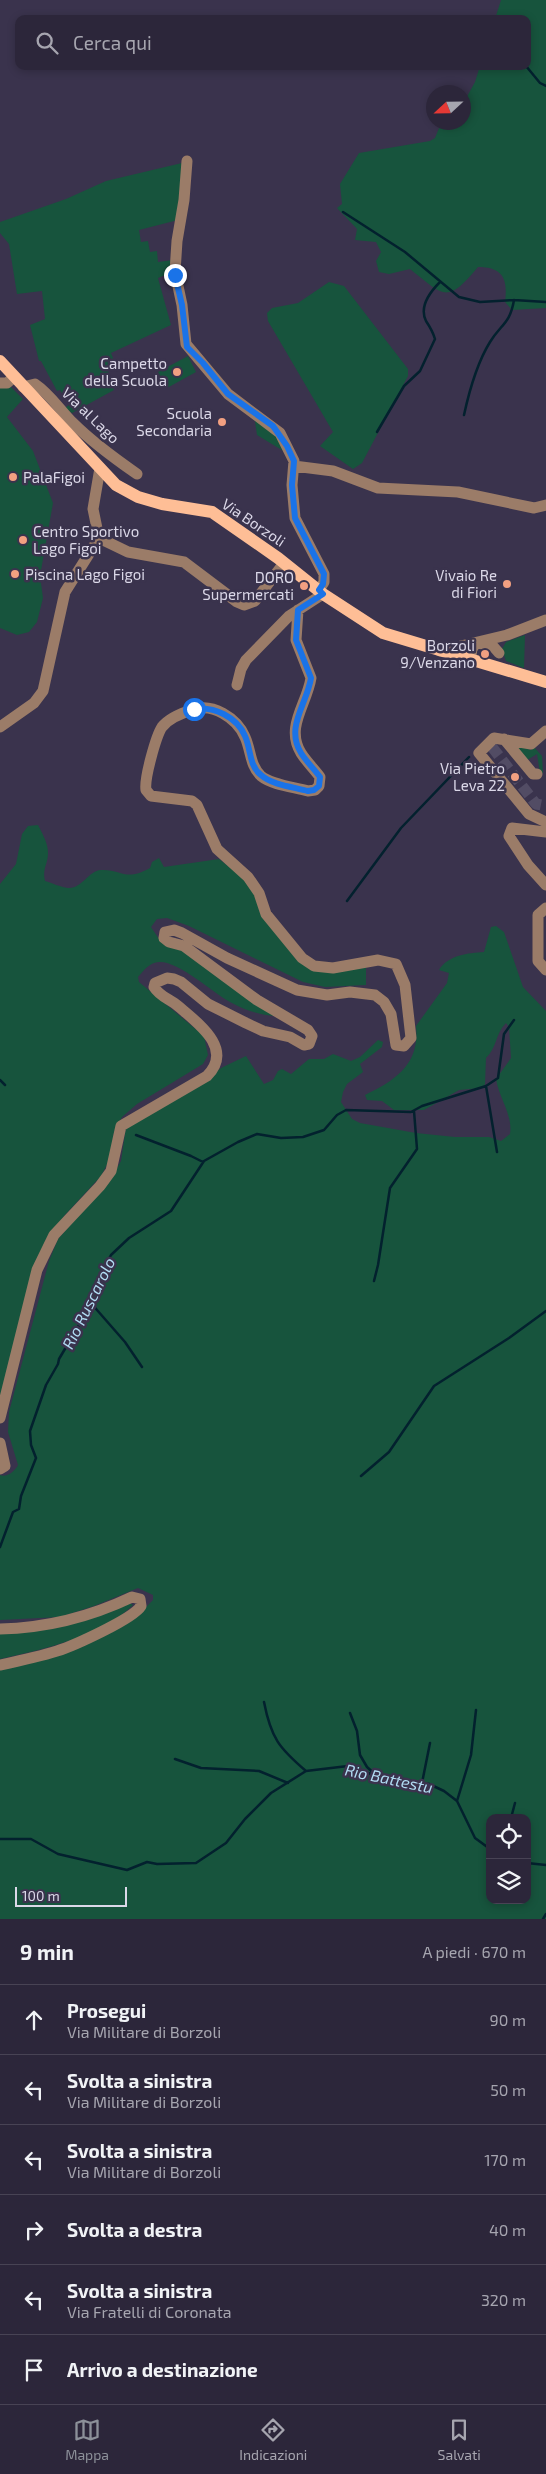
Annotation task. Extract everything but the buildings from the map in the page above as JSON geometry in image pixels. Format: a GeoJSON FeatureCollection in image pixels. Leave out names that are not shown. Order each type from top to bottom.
{"type":"FeatureCollection","features":[{"type":"Feature","properties":{"kind":"main road","name":"Via Borzoli"},"geometry":{"type":"LineString","coordinates":[[0,361],[116,484],[138,497],[162,504],[212,512],[321,592],[383,633],[546,682]]}},
{"type":"Feature","properties":{"kind":"street"},"geometry":{"type":"LineString","coordinates":[[187,161],[175,272],[182,305],[187,347],[203,363],[228,394],[280,433],[294,461],[292,500],[295,518],[324,574],[321,592],[289,616],[246,660],[241,669],[237,685]]}},
{"type":"Feature","properties":{"kind":"street"},"geometry":{"type":"LineString","coordinates":[[0,383],[19,382]]}},
{"type":"Feature","properties":{"kind":"street","name":"Via al Lago"},"geometry":{"type":"LineString","coordinates":[[19,382],[35,384],[43,389],[72,423],[102,450],[137,474]]}},
{"type":"Feature","properties":{"kind":"street"},"geometry":{"type":"LineString","coordinates":[[294,466],[333,471],[378,488],[458,492],[534,508],[546,506]]}},
{"type":"Feature","properties":{"kind":"street"},"geometry":{"type":"LineString","coordinates":[[0,727],[34,703],[43,691],[65,592],[99,538],[92,509],[100,468]]}},
{"type":"Feature","properties":{"kind":"street"},"geometry":{"type":"LineString","coordinates":[[99,538],[128,552],[184,562],[237,602],[244,604],[255,600],[284,563]]}},
{"type":"Feature","properties":{"kind":"street"},"geometry":{"type":"LineString","coordinates":[[0,1418],[36,1270],[54,1235],[100,1186],[111,1171],[121,1126],[128,1120],[207,1076],[214,1068],[218,1058],[215,1042],[177,1004],[157,992],[154,988],[155,983],[167,978],[174,979],[182,982],[208,1004],[254,1028],[290,1037],[304,1045],[309,1044],[311,1040],[312,1036],[308,1030],[257,1000],[184,946],[169,942],[164,938],[165,932],[174,930],[182,932],[227,958],[297,990],[327,995],[357,992],[375,995],[384,1002],[391,1014],[396,1045],[404,1046],[408,1044],[411,1038],[405,985],[396,964],[378,960],[333,968],[314,966],[302,958],[266,914],[259,893],[248,877],[217,849],[197,805],[192,801],[151,796],[146,790],[148,775],[161,728],[173,718],[188,711],[209,708],[221,713],[241,729],[245,736],[253,765],[262,777],[308,791],[317,789],[320,784],[320,777],[301,752],[295,736],[298,714],[311,678],[296,640],[298,610]]}},
{"type":"Feature","properties":{"kind":"street"},"geometry":{"type":"LineString","coordinates":[[440,651],[451,646],[476,643],[507,635],[546,620]]}},
{"type":"Feature","properties":{"kind":"street"},"geometry":{"type":"LineString","coordinates":[[497,668],[502,641],[507,635]]}},
{"type":"Feature","properties":{"kind":"street"},"geometry":{"type":"LineString","coordinates":[[476,643],[492,645],[499,653]]}},
{"type":"Feature","properties":{"kind":"street"},"geometry":{"type":"LineString","coordinates":[[470,660],[472,649],[476,643]]}},
{"type":"Feature","properties":{"kind":"street"},"geometry":{"type":"LineString","coordinates":[[546,731],[531,744],[494,738],[480,750],[480,756],[529,814],[546,822]]}},
{"type":"Feature","properties":{"kind":"street"},"geometry":{"type":"LineString","coordinates":[[492,747],[502,739]]}},
{"type":"Feature","properties":{"kind":"street"},"geometry":{"type":"LineString","coordinates":[[502,739],[533,774],[537,774]]}},
{"type":"Feature","properties":{"kind":"street"},"geometry":{"type":"LineString","coordinates":[[546,832],[523,828],[512,828],[509,831],[509,836],[528,866],[546,884]]}},
{"type":"Feature","properties":{"kind":"street"},"geometry":{"type":"LineString","coordinates":[[546,908],[538,915],[537,923],[538,961],[546,970]]}},
{"type":"Feature","properties":{"kind":"street"},"geometry":{"type":"LineString","coordinates":[[0,1443],[5,1461],[5,1466],[0,1469]]}},
{"type":"Feature","properties":{"kind":"street"},"geometry":{"type":"LineString","coordinates":[[0,1629],[46,1626],[75,1620],[132,1597],[140,1599],[142,1606],[138,1611],[118,1623],[58,1651],[0,1666]]}},
{"type":"Feature","properties":{"kind":"green space"},"geometry":{"type":"Polygon","coordinates":[[[501,0],[546,0],[546,308],[512,310],[505,302],[506,287],[502,276],[493,269],[478,267],[459,287],[446,292],[431,286],[410,269],[389,274],[379,272],[376,261],[381,252],[376,242],[355,240],[357,229],[337,208],[342,204],[340,184],[359,153],[430,141],[435,138],[438,130],[471,130],[471,89],[479,70],[531,70],[531,15],[496,15],[501,0]]]}},
{"type":"Feature","properties":{"kind":"green space"},"geometry":{"type":"Polygon","coordinates":[[[182,163],[178,220],[139,230],[141,242],[148,241],[150,252],[157,251],[158,262],[173,260],[172,272],[158,278],[171,325],[111,353],[117,368],[108,371],[114,390],[72,413],[65,408],[69,405],[60,390],[57,391],[41,361],[39,361],[30,325],[45,319],[42,291],[17,294],[9,244],[0,233],[0,222],[66,199],[106,181],[182,163]]]}},
{"type":"Feature","properties":{"kind":"green space"},"geometry":{"type":"Polygon","coordinates":[[[329,282],[344,286],[408,369],[408,376],[362,463],[353,469],[320,446],[333,432],[268,321],[267,313],[272,308],[298,303],[329,282]]]}},
{"type":"Feature","properties":{"kind":"green space","name":"Campetto della Scuola"},"geometry":{"type":"Polygon","coordinates":[[[188,356],[196,372],[167,388],[158,372],[188,356]]]}},
{"type":"Feature","properties":{"kind":"green space","name":"Centro Sportivo Lago Figoi"},"geometry":{"type":"Polygon","coordinates":[[[0,386],[10,386],[23,399],[7,417],[33,451],[53,503],[40,576],[43,598],[37,622],[29,632],[17,635],[0,628],[0,386]]]}},
{"type":"Feature","properties":{"kind":"green space"},"geometry":{"type":"Polygon","coordinates":[[[254,415],[273,426],[285,452],[257,435],[254,415]]]}},
{"type":"Feature","properties":{"kind":"green space"},"geometry":{"type":"Polygon","coordinates":[[[525,635],[524,668],[506,661],[502,649],[506,642],[525,635]]]}},
{"type":"Feature","properties":{"kind":"green space"},"geometry":{"type":"Polygon","coordinates":[[[518,745],[531,750],[534,747],[542,756],[543,773],[540,773],[537,754],[524,762],[513,749],[518,745]]]}},
{"type":"Feature","properties":{"kind":"green space"},"geometry":{"type":"Polygon","coordinates":[[[38,825],[48,849],[44,873],[45,881],[68,888],[77,886],[96,871],[108,870],[129,875],[142,872],[150,868],[152,862],[159,858],[164,867],[219,859],[242,877],[312,970],[366,967],[366,985],[325,987],[303,982],[189,926],[167,918],[157,919],[151,927],[159,939],[178,948],[275,1016],[246,1010],[235,1005],[186,972],[167,963],[159,962],[153,964],[147,967],[138,977],[139,982],[204,1036],[208,1055],[203,1064],[137,1104],[122,1117],[114,1132],[110,1159],[101,1176],[64,1216],[41,1252],[0,1403],[0,884],[16,864],[22,834],[28,826],[38,825]]]}},
{"type":"Feature","properties":{"kind":"green space"},"geometry":{"type":"Polygon","coordinates":[[[496,926],[504,932],[523,987],[546,1011],[546,1919],[0,1919],[0,1669],[138,1615],[153,1600],[153,1595],[138,1588],[94,1606],[60,1617],[0,1620],[0,1475],[5,1476],[15,1470],[18,1465],[8,1432],[9,1412],[49,1261],[58,1239],[110,1180],[121,1161],[126,1127],[223,1067],[246,1056],[264,1084],[273,1080],[278,1071],[282,1069],[291,1074],[309,1059],[324,1059],[333,1054],[351,1061],[360,1057],[378,1040],[383,1042],[382,1047],[360,1064],[363,1072],[347,1084],[343,1092],[341,1102],[352,1119],[360,1123],[416,1133],[455,1137],[489,1137],[501,1141],[510,1134],[508,1113],[496,1079],[511,1058],[509,1027],[506,1023],[486,1058],[485,1084],[482,1088],[459,1090],[424,1110],[394,1110],[382,1101],[367,1100],[365,1095],[396,1077],[410,1061],[414,1051],[416,1026],[447,983],[449,973],[439,970],[443,965],[453,958],[465,954],[484,952],[491,927],[496,926]]]}},
{"type":"Feature","properties":{"kind":"green space"},"geometry":{"type":"Polygon","coordinates":[[[130,1603],[133,1605],[120,1616],[89,1633],[52,1646],[0,1659],[0,1632],[130,1603]]]}},
{"type":"Feature","properties":{"kind":"waterway"},"geometry":{"type":"LineString","coordinates":[[529,70],[540,83],[546,86]]}},
{"type":"Feature","properties":{"kind":"waterway"},"geometry":{"type":"LineString","coordinates":[[343,212],[405,252],[459,297],[480,302],[514,300],[546,302]]}},
{"type":"Feature","properties":{"kind":"waterway"},"geometry":{"type":"LineString","coordinates":[[377,432],[404,386],[420,371],[435,339],[424,316],[424,310],[429,295],[440,282]]}},
{"type":"Feature","properties":{"kind":"waterway"},"geometry":{"type":"LineString","coordinates":[[464,415],[477,368],[490,342],[508,319],[514,300]]}},
{"type":"Feature","properties":{"kind":"waterway"},"geometry":{"type":"LineString","coordinates":[[347,901],[401,828],[469,757]]}},
{"type":"Feature","properties":{"kind":"waterway","name":"Rio Ruscarolo"},"geometry":{"type":"LineString","coordinates":[[0,1547],[13,1512],[19,1509],[21,1496],[36,1458],[31,1445],[30,1431],[46,1385],[85,1315],[97,1281],[111,1255],[129,1238],[171,1211],[204,1161],[238,1142],[257,1134],[281,1138],[303,1137],[324,1130],[337,1115],[346,1110],[411,1112],[422,1106],[486,1086],[498,1078],[504,1034],[514,1020]]}},
{"type":"Feature","properties":{"kind":"waterway"},"geometry":{"type":"LineString","coordinates":[[0,1080],[5,1085]]}},
{"type":"Feature","properties":{"kind":"waterway"},"geometry":{"type":"LineString","coordinates":[[486,1086],[497,1152]]}},
{"type":"Feature","properties":{"kind":"waterway"},"geometry":{"type":"LineString","coordinates":[[374,1281],[390,1188],[417,1149],[414,1111]]}},
{"type":"Feature","properties":{"kind":"waterway"},"geometry":{"type":"LineString","coordinates":[[136,1135],[203,1162]]}},
{"type":"Feature","properties":{"kind":"waterway"},"geometry":{"type":"LineString","coordinates":[[90,1302],[125,1342],[142,1367]]}},
{"type":"Feature","properties":{"kind":"waterway"},"geometry":{"type":"LineString","coordinates":[[361,1476],[389,1452],[434,1386],[509,1338],[546,1311]]}},
{"type":"Feature","properties":{"kind":"waterway"},"geometry":{"type":"LineString","coordinates":[[264,1702],[273,1734],[289,1756],[306,1771]]}},
{"type":"Feature","properties":{"kind":"waterway"},"geometry":{"type":"LineString","coordinates":[[457,1801],[471,1755],[476,1710]]}},
{"type":"Feature","properties":{"kind":"waterway"},"geometry":{"type":"LineString","coordinates":[[350,1713],[357,1731],[360,1755],[367,1767],[377,1776]]}},
{"type":"Feature","properties":{"kind":"waterway"},"geometry":{"type":"LineString","coordinates":[[422,1783],[430,1743]]}},
{"type":"Feature","properties":{"kind":"waterway"},"geometry":{"type":"LineString","coordinates":[[175,1759],[201,1768],[259,1771],[288,1783]]}},
{"type":"Feature","properties":{"kind":"waterway","name":"Rio Battestu"},"geometry":{"type":"LineString","coordinates":[[0,1839],[31,1839],[58,1854],[127,1870],[147,1862],[157,1864],[196,1863],[226,1843],[245,1819],[271,1793],[306,1771],[348,1766],[374,1775],[429,1784],[444,1791],[457,1801],[475,1838],[486,1846]]}},
{"type":"Feature","properties":{"kind":"waterway"},"geometry":{"type":"LineString","coordinates":[[512,1814],[515,1803]]}},
{"type":"Feature","properties":{"kind":"waterway","name":"Rio Battestu"},"geometry":{"type":"LineString","coordinates":[[531,1863],[546,1865]]}},
{"type":"Feature","properties":{"kind":"waterway"},"geometry":{"type":"LineString","coordinates":[[543,1919],[546,1914]]}},
{"type":"Feature","properties":{"kind":"tunnel"},"geometry":{"type":"LineString","coordinates":[[492,747],[536,804],[546,806]]}},
{"type":"Feature","properties":{"kind":"place","name":"Campetto della Scuola"},"geometry":{"type":"Point","coordinates":[177,372]}},
{"type":"Feature","properties":{"kind":"place","name":"Scuola Secondaria"},"geometry":{"type":"Point","coordinates":[222,422]}},
{"type":"Feature","properties":{"kind":"place","name":"PalaFigoi"},"geometry":{"type":"Point","coordinates":[13,477]}},
{"type":"Feature","properties":{"kind":"place","name":"Centro Sportivo Lago Figoi"},"geometry":{"type":"Point","coordinates":[23,540]}},
{"type":"Feature","properties":{"kind":"place","name":"Piscina Lago Figoi"},"geometry":{"type":"Point","coordinates":[15,574]}},
{"type":"Feature","properties":{"kind":"place","name":"Vivaio Re di Fiori"},"geometry":{"type":"Point","coordinates":[507,584]}},
{"type":"Feature","properties":{"kind":"place","name":"DORO Supermercati"},"geometry":{"type":"Point","coordinates":[304,586]}},
{"type":"Feature","properties":{"kind":"place","name":"Borzoli 9/Venzano"},"geometry":{"type":"Point","coordinates":[485,654]}},
{"type":"Feature","properties":{"kind":"place","name":"Via Pietro Leva 22"},"geometry":{"type":"Point","coordinates":[515,777]}},
{"type":"Feature","properties":{"kind":"route"},"geometry":{"type":"LineString","coordinates":[[175,275],[180,290],[184,339],[188,349],[203,363],[235,401],[273,426],[280,433],[294,461],[292,500],[295,518],[324,574],[323,584],[319,590],[323,594],[298,610],[296,632],[298,648],[311,678],[298,714],[295,736],[301,752],[320,777],[319,786],[317,789],[308,791],[262,777],[253,765],[245,736],[238,726],[214,709],[194,709]]}}]}
